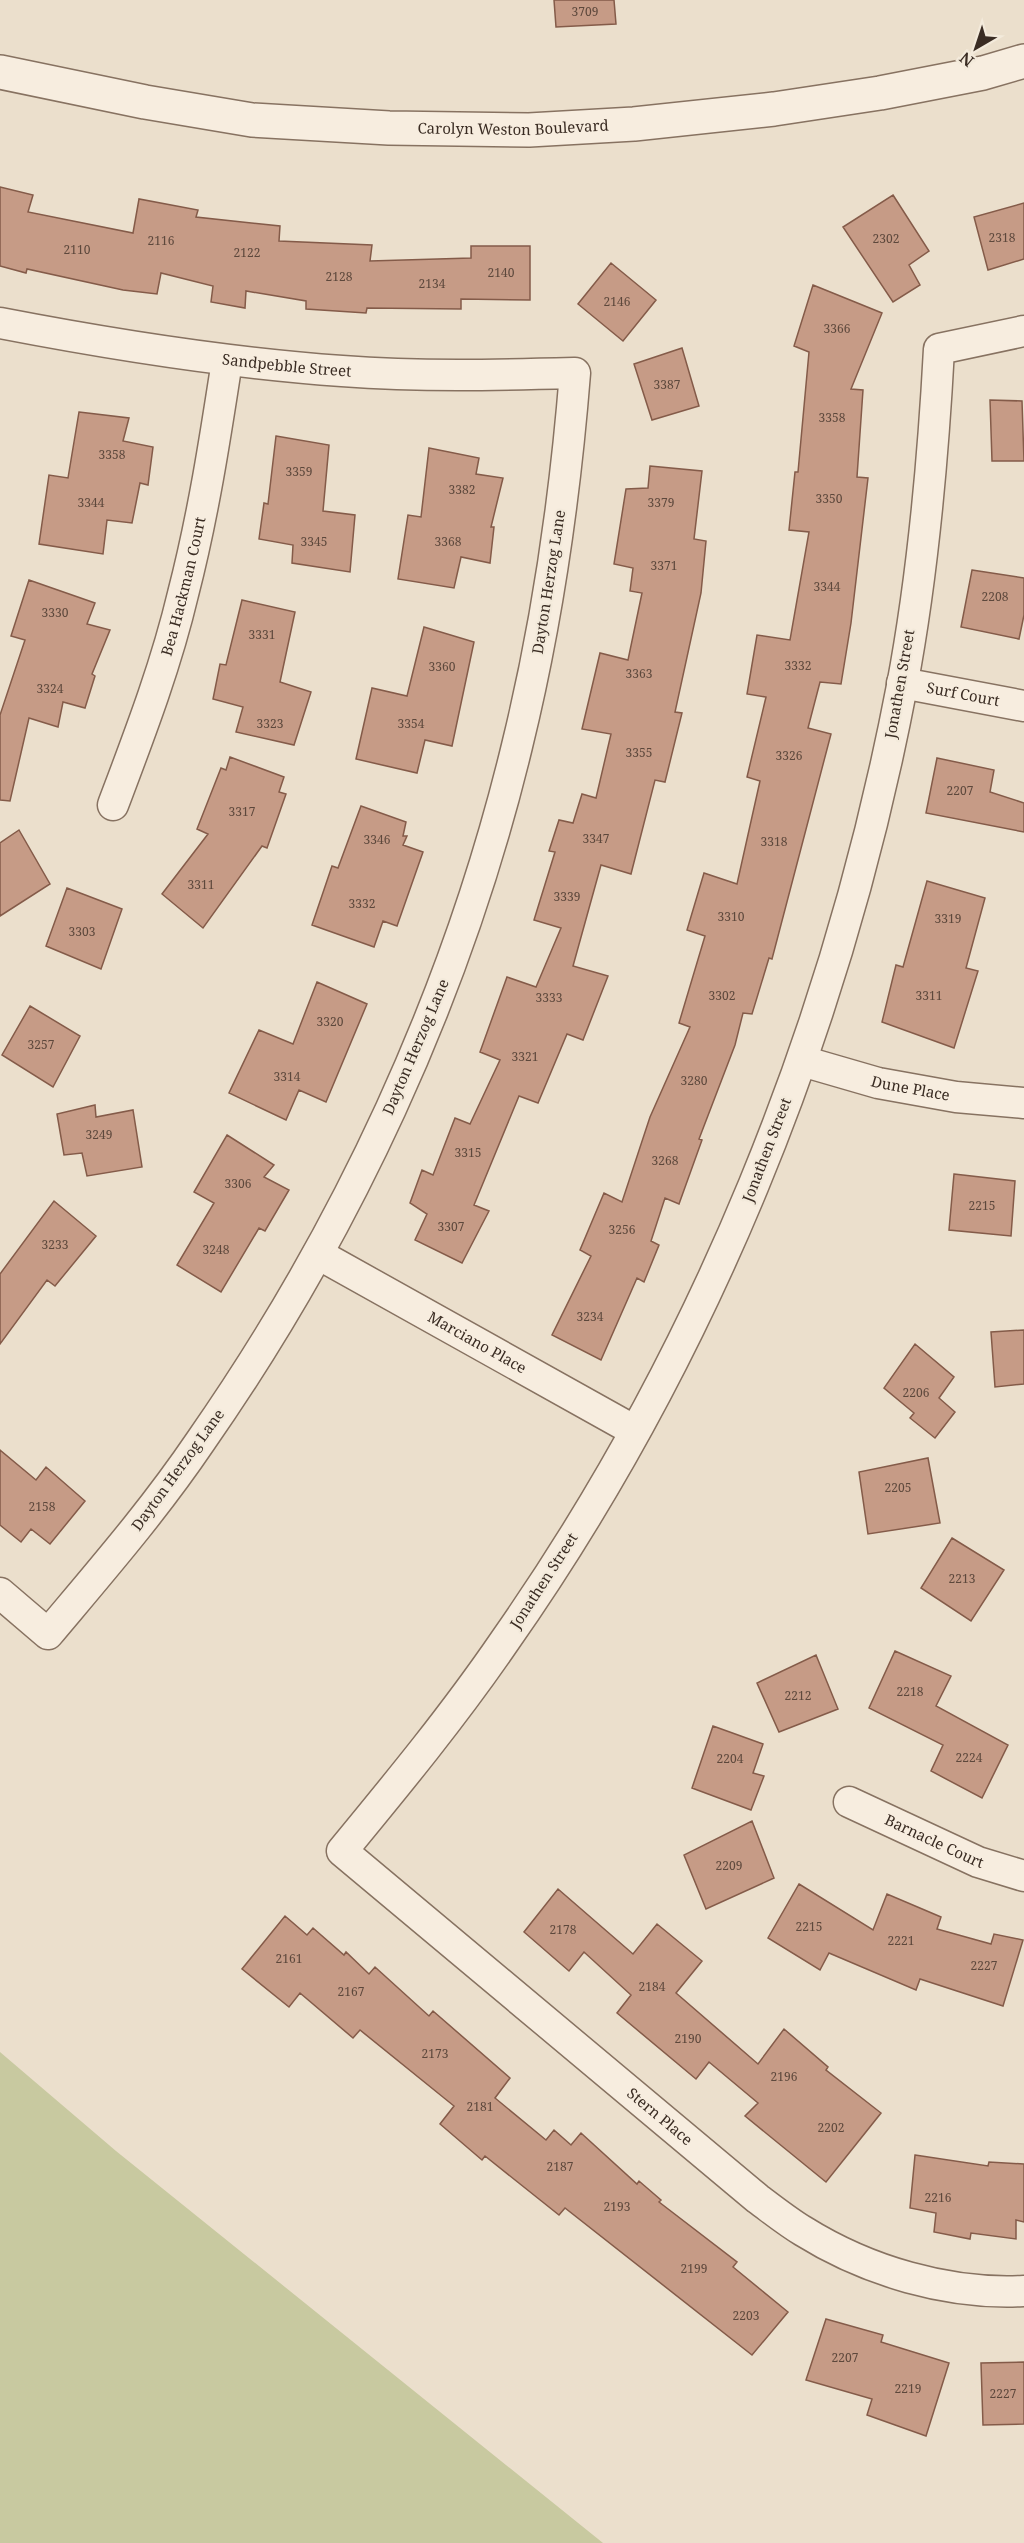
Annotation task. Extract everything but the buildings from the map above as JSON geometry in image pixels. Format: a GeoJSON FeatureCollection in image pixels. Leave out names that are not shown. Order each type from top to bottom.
{"type":"FeatureCollection","features":[{"type":"Feature","properties":{"kind":"street","name":"Carolyn Weston Boulevard"},"geometry":{"type":"LineString","coordinates":[[0,72],[145,102],[252,120],[389,128],[529,130],[634,124],[774,109],[879,93],[983,73],[1024,61]]}},
{"type":"Feature","properties":{"kind":"street","name":"Sandpebble Street"},"geometry":{"type":"LineString","coordinates":[[0,323],[119,346],[227,361],[344,371],[476,375],[575,374]]}},
{"type":"Feature","properties":{"kind":"street","name":"Jonathen Street"},"geometry":{"type":"LineString","coordinates":[[342,1851],[425,1751],[505,1641],[580,1526],[636,1431],[693,1320],[744,1209],[802,1061],[841,939],[872,825],[902,683],[922,556],[934,436],[939,349],[1024,331]]}},
{"type":"Feature","properties":{"kind":"street","name":"Bea Hackman Court"},"geometry":{"type":"LineString","coordinates":[[112,805],[151,704],[183,595],[207,488],[227,361]]}},
{"type":"Feature","properties":{"kind":"street","name":"Dayton Herzog Lane"},"geometry":{"type":"LineString","coordinates":[[0,1593],[48,1634],[129,1537],[200,1443],[272,1333],[318,1254],[368,1157],[414,1057],[453,956],[488,852],[517,747],[540,640],[559,532],[575,374]]}},
{"type":"Feature","properties":{"kind":"street","name":"Surf Court"},"geometry":{"type":"LineString","coordinates":[[902,683],[1024,705]]}},
{"type":"Feature","properties":{"kind":"street","name":"Dune Place"},"geometry":{"type":"LineString","coordinates":[[802,1061],[878,1083],[956,1097],[1024,1103]]}},
{"type":"Feature","properties":{"kind":"street","name":"Marciano Place"},"geometry":{"type":"LineString","coordinates":[[318,1254],[636,1431]]}},
{"type":"Feature","properties":{"kind":"street","name":"Barnacle Court"},"geometry":{"type":"LineString","coordinates":[[849,1802],[978,1862],[1024,1876]]}},
{"type":"Feature","properties":{"kind":"street","name":"Stern Place"},"geometry":{"type":"LineString","coordinates":[[342,1851],[758,2199],[803,2231],[854,2258],[907,2277],[957,2288],[1024,2291]]}},
{"type":"Feature","properties":{"kind":"green space"},"geometry":{"type":"Polygon","coordinates":[[[0,2052],[116,2151],[603,2543],[0,2543],[0,2052]]]}}]}
